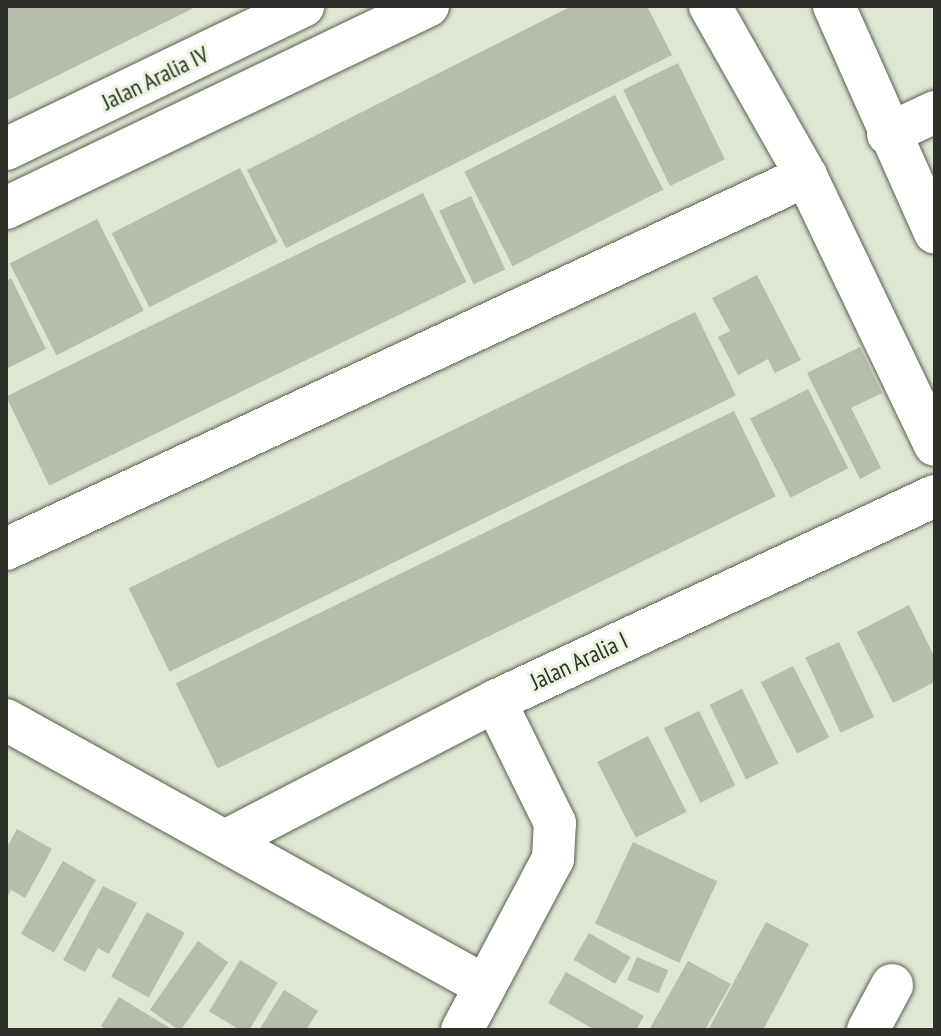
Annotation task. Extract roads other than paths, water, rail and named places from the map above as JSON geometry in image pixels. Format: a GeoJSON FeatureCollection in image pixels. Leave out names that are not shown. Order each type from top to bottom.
{"type":"FeatureCollection","features":[{"type":"Feature","properties":{"kind":"street","name":"Jalan Aralia IV"},"geometry":{"type":"LineString","coordinates":[[6,149],[303,6]]}},
{"type":"Feature","properties":{"kind":"street"},"geometry":{"type":"LineString","coordinates":[[6,208],[428,6]]}},
{"type":"Feature","properties":{"kind":"street"},"geometry":{"type":"LineString","coordinates":[[710,6],[806,176],[935,445]]}},
{"type":"Feature","properties":{"kind":"street"},"geometry":{"type":"LineString","coordinates":[[834,6],[888,134],[935,233]]}},
{"type":"Feature","properties":{"kind":"street"},"geometry":{"type":"LineString","coordinates":[[888,134],[935,112]]}},
{"type":"Feature","properties":{"kind":"street"},"geometry":{"type":"LineString","coordinates":[[6,549],[806,176]]}},
{"type":"Feature","properties":{"kind":"street","name":"Jalan Aralia I"},"geometry":{"type":"LineString","coordinates":[[229,839],[495,701],[935,496]]}},
{"type":"Feature","properties":{"kind":"street"},"geometry":{"type":"LineString","coordinates":[[462,1030],[553,859],[555,823],[495,701]]}},
{"type":"Feature","properties":{"kind":"street"},"geometry":{"type":"LineString","coordinates":[[6,720],[229,839],[485,986]]}},
{"type":"Feature","properties":{"kind":"street"},"geometry":{"type":"LineString","coordinates":[[868,1030],[892,985]]}}]}
